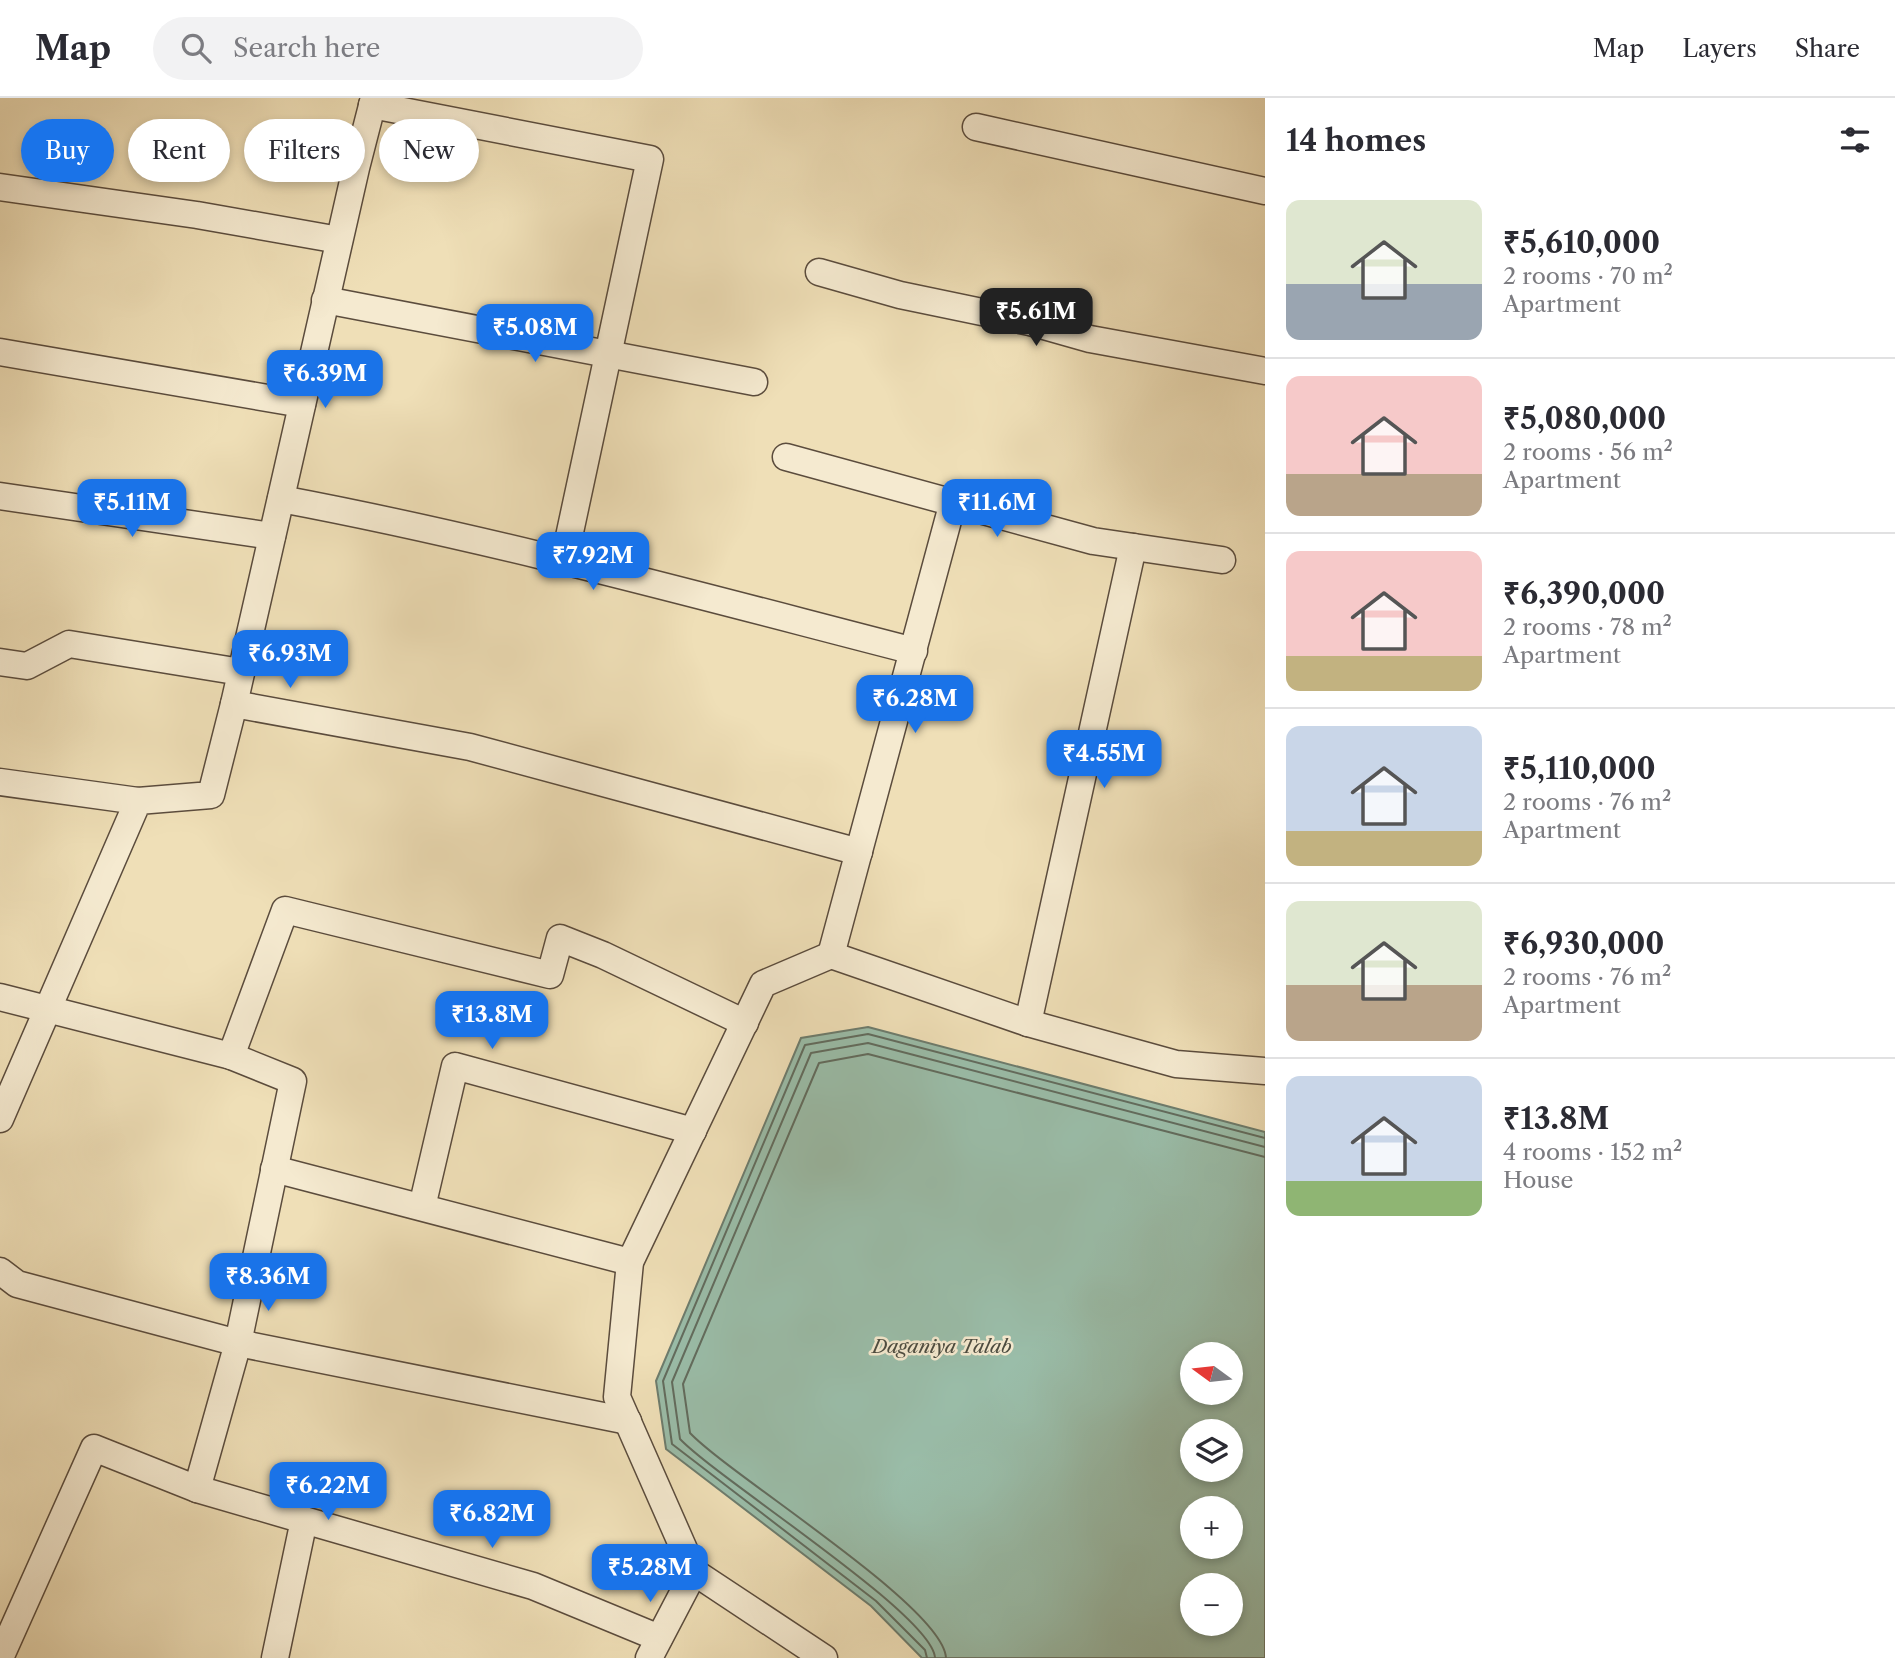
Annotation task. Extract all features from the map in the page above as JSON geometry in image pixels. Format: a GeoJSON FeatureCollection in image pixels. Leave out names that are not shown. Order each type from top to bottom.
{"type":"FeatureCollection","features":[{"type":"Feature","properties":{"kind":"street"},"geometry":{"type":"LineString","coordinates":[[0,782],[138,801],[211,795],[373,101],[650,159],[564,561]]}},
{"type":"Feature","properties":{"kind":"street"},"geometry":{"type":"LineString","coordinates":[[976,127],[1265,191]]}},
{"type":"Feature","properties":{"kind":"street"},"geometry":{"type":"LineString","coordinates":[[0,187],[197,215],[339,240]]}},
{"type":"Feature","properties":{"kind":"street"},"geometry":{"type":"LineString","coordinates":[[819,272],[900,295],[1030,322],[1090,339],[1265,370]]}},
{"type":"Feature","properties":{"kind":"street"},"geometry":{"type":"LineString","coordinates":[[326,300],[754,382]]}},
{"type":"Feature","properties":{"kind":"street"},"geometry":{"type":"LineString","coordinates":[[0,352],[302,404]]}},
{"type":"Feature","properties":{"kind":"street"},"geometry":{"type":"LineString","coordinates":[[786,457],[1093,541],[1222,560]]}},
{"type":"Feature","properties":{"kind":"street"},"geometry":{"type":"LineString","coordinates":[[0,496],[272,536]]}},
{"type":"Feature","properties":{"kind":"street"},"geometry":{"type":"LineString","coordinates":[[281,499],[564,561],[914,651]]}},
{"type":"Feature","properties":{"kind":"street"},"geometry":{"type":"LineString","coordinates":[[831,955],[953,502]]}},
{"type":"Feature","properties":{"kind":"street"},"geometry":{"type":"LineString","coordinates":[[1028,1023],[1133,547]]}},
{"type":"Feature","properties":{"kind":"street"},"geometry":{"type":"LineString","coordinates":[[0,662],[27,666],[69,644],[241,671]]}},
{"type":"Feature","properties":{"kind":"street"},"geometry":{"type":"LineString","coordinates":[[234,704],[470,747],[859,852]]}},
{"type":"Feature","properties":{"kind":"street"},"geometry":{"type":"LineString","coordinates":[[0,1119],[138,801]]}},
{"type":"Feature","properties":{"kind":"street"},"geometry":{"type":"LineString","coordinates":[[231,1056],[285,909],[550,975],[560,938],[603,955],[744,1023]]}},
{"type":"Feature","properties":{"kind":"street"},"geometry":{"type":"LineString","coordinates":[[824,1658],[694,1572],[617,1397],[630,1262],[763,984],[831,955],[1028,1023],[1176,1064],[1265,1071]]}},
{"type":"Feature","properties":{"kind":"street"},"geometry":{"type":"LineString","coordinates":[[0,997],[231,1056],[293,1081],[238,1343],[197,1489]]}},
{"type":"Feature","properties":{"kind":"street"},"geometry":{"type":"LineString","coordinates":[[422,1207],[455,1066],[693,1131]]}},
{"type":"Feature","properties":{"kind":"street"},"geometry":{"type":"LineString","coordinates":[[274,1169],[630,1262]]}},
{"type":"Feature","properties":{"kind":"street"},"geometry":{"type":"LineString","coordinates":[[0,1271],[17,1283],[238,1343],[628,1421]]}},
{"type":"Feature","properties":{"kind":"street"},"geometry":{"type":"LineString","coordinates":[[0,1658],[94,1448],[197,1489],[533,1586],[654,1648],[694,1572]]}},
{"type":"Feature","properties":{"kind":"street"},"geometry":{"type":"LineString","coordinates":[[275,1658],[304,1520]]}},
{"type":"Feature","properties":{"kind":"water","name":"Daganiya Talab"},"geometry":{"type":"Polygon","coordinates":[[[868,1027],[1265,1132],[1265,1658],[922,1658],[871,1606],[666,1449],[656,1381],[801,1038],[868,1027]]]}}]}
